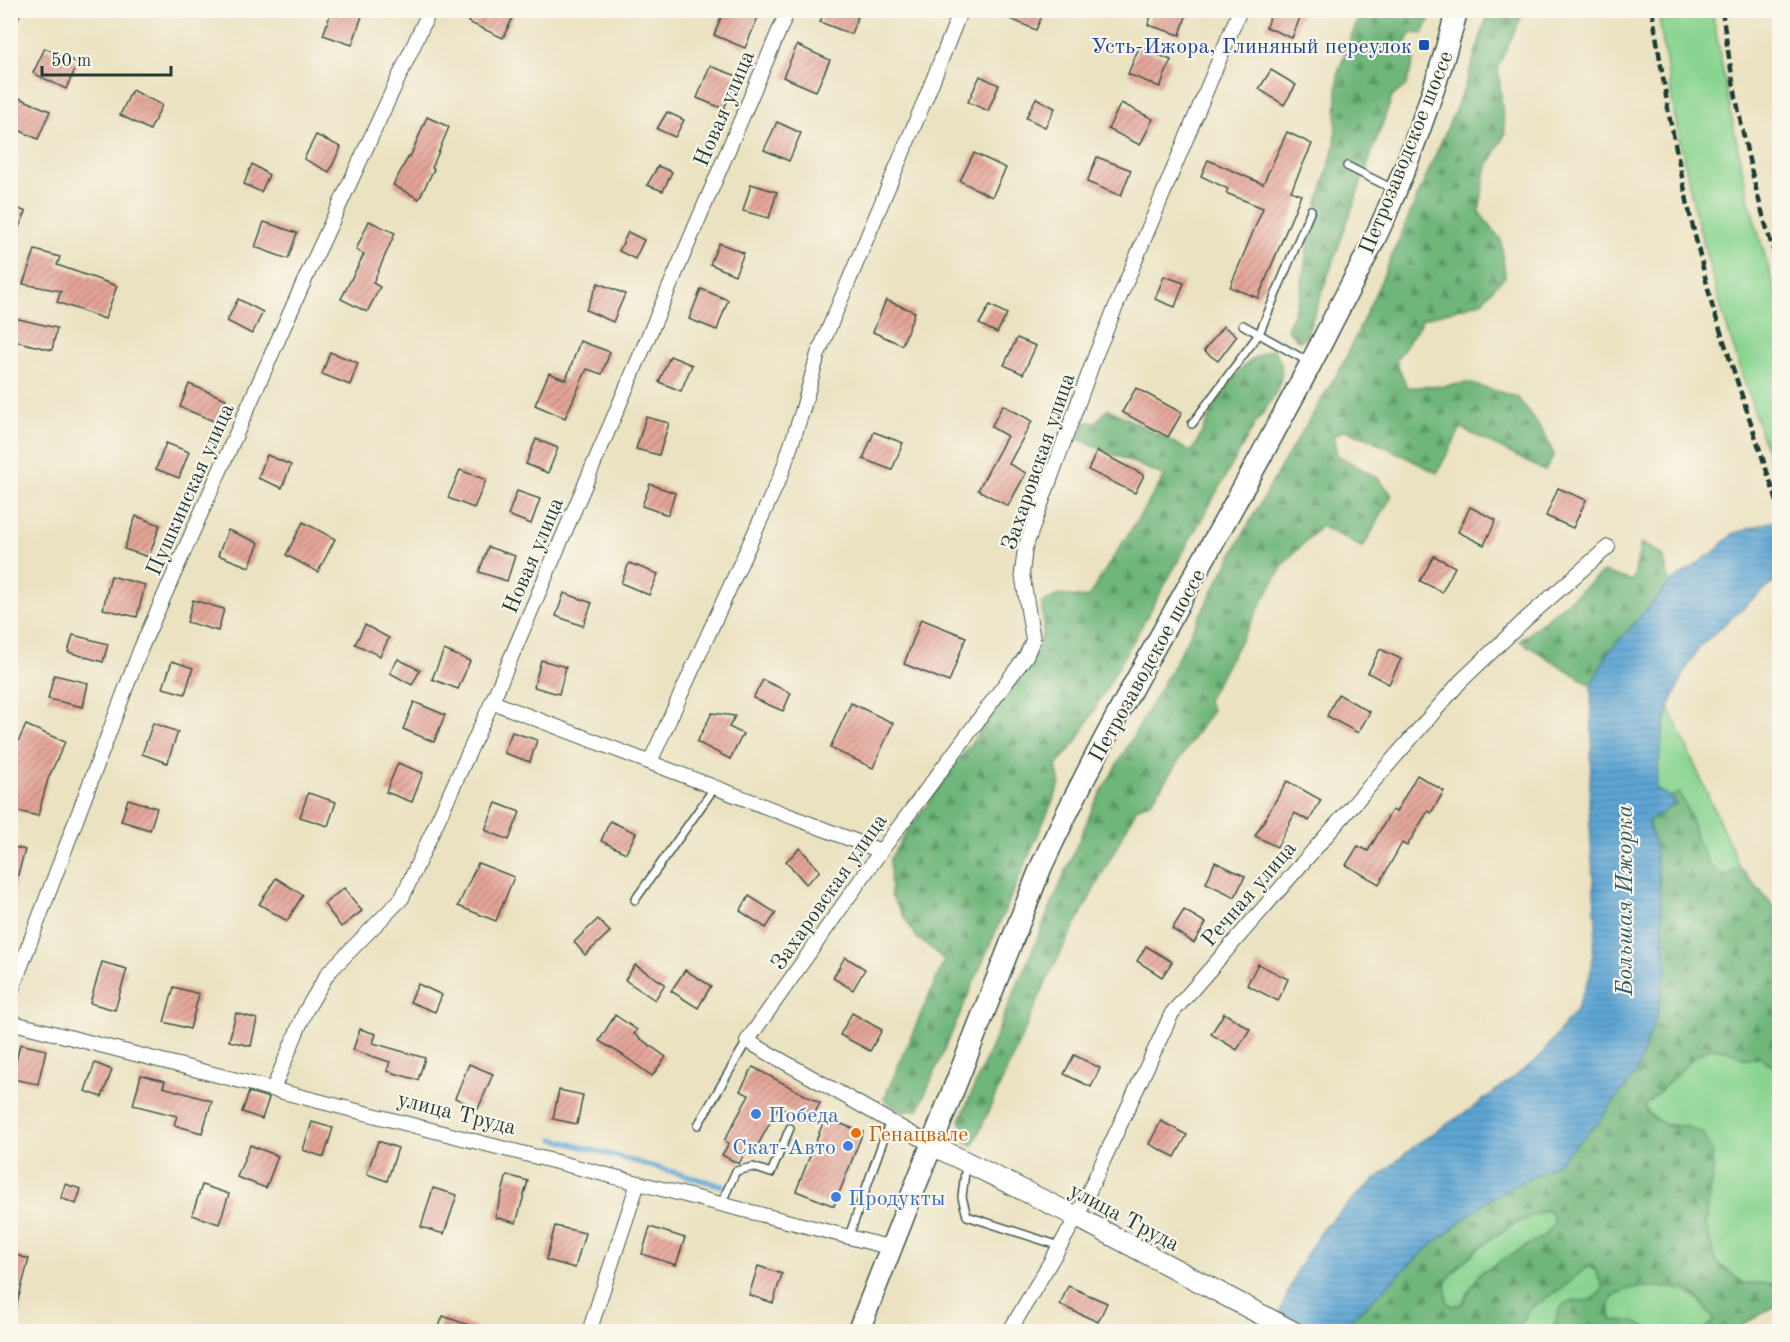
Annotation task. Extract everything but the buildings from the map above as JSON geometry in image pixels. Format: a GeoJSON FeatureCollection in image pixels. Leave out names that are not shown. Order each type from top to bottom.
{"type":"FeatureCollection","features":[{"type":"Feature","properties":{"kind":"main road","name":"Петрозаводское шоссе"},"geometry":{"type":"LineString","coordinates":[[858,1332],[1041,867],[1071,802],[1126,698],[1311,363],[1385,214],[1434,87],[1457,10]]}},
{"type":"Feature","properties":{"kind":"main road","name":"улица Труда"},"geometry":{"type":"LineString","coordinates":[[932,1145],[1077,1217],[1294,1332]]}},
{"type":"Feature","properties":{"kind":"street"},"geometry":{"type":"LineString","coordinates":[[10,19],[14,10]]}},
{"type":"Feature","properties":{"kind":"street","name":"Пушкинская улица"},"geometry":{"type":"LineString","coordinates":[[10,995],[141,648],[302,286],[430,10]]}},
{"type":"Feature","properties":{"kind":"street","name":"Новая улица"},"geometry":{"type":"LineString","coordinates":[[273,1089],[305,1012],[328,973],[402,898],[492,702],[788,10]]}},
{"type":"Feature","properties":{"kind":"street"},"geometry":{"type":"LineString","coordinates":[[650,762],[781,475],[818,354],[961,10]]}},
{"type":"Feature","properties":{"kind":"street","name":"Захаровская улица"},"geometry":{"type":"LineString","coordinates":[[747,1041],[881,851],[1026,656],[1033,640],[1029,607],[1023,589],[1025,548],[1096,354],[1240,10]]}},
{"type":"Feature","properties":{"kind":"street","name":"Речная улица"},"geometry":{"type":"LineString","coordinates":[[1009,1332],[1077,1217],[1172,1013],[1461,681],[1527,618],[1608,547]]}},
{"type":"Feature","properties":{"kind":"street"},"geometry":{"type":"LineString","coordinates":[[492,702],[881,851]]}},
{"type":"Feature","properties":{"kind":"street","name":"улица Труда"},"geometry":{"type":"LineString","coordinates":[[10,1022],[892,1248]]}},
{"type":"Feature","properties":{"kind":"street"},"geometry":{"type":"LineString","coordinates":[[747,1041],[932,1145]]}},
{"type":"Feature","properties":{"kind":"street"},"geometry":{"type":"LineString","coordinates":[[588,1332],[638,1183]]}},
{"type":"Feature","properties":{"kind":"lane"},"geometry":{"type":"LineString","coordinates":[[1347,166],[1395,190]]}},
{"type":"Feature","properties":{"kind":"lane"},"geometry":{"type":"LineString","coordinates":[[1192,424],[1259,334],[1311,210]]}},
{"type":"Feature","properties":{"kind":"lane"},"geometry":{"type":"LineString","coordinates":[[1243,325],[1311,363]]}},
{"type":"Feature","properties":{"kind":"lane"},"geometry":{"type":"LineString","coordinates":[[635,900],[715,787]]}},
{"type":"Feature","properties":{"kind":"lane"},"geometry":{"type":"LineString","coordinates":[[698,1125],[747,1041]]}},
{"type":"Feature","properties":{"kind":"lane"},"geometry":{"type":"LineString","coordinates":[[849,1236],[890,1121]]}},
{"type":"Feature","properties":{"kind":"lane"},"geometry":{"type":"LineString","coordinates":[[721,1204],[736,1171],[753,1167],[771,1173],[790,1128]]}},
{"type":"Feature","properties":{"kind":"lane"},"geometry":{"type":"LineString","coordinates":[[966,1162],[962,1197],[967,1216],[1060,1246]]}},
{"type":"Feature","properties":{"kind":"green space"},"geometry":{"type":"Polygon","coordinates":[[[1361,11],[1433,11],[1423,34],[1411,33],[1403,51],[1415,57],[1406,85],[1392,97],[1306,337],[1299,341],[1287,329],[1300,295],[1310,231],[1335,144],[1338,73],[1361,11]]]}},
{"type":"Feature","properties":{"kind":"green space"},"geometry":{"type":"Polygon","coordinates":[[[1489,11],[1524,11],[1498,67],[1505,134],[1486,170],[1479,212],[1501,240],[1505,276],[1481,302],[1423,319],[1396,361],[1407,387],[1468,383],[1517,397],[1544,433],[1554,455],[1545,471],[1461,428],[1437,473],[1366,437],[1345,430],[1333,436],[1337,455],[1378,478],[1392,495],[1363,548],[1321,526],[1285,562],[1207,700],[1212,710],[1152,801],[1137,808],[1052,969],[973,1146],[962,1139],[960,1120],[1094,805],[1172,668],[1283,463],[1342,366],[1464,89],[1489,11]]]}},
{"type":"Feature","properties":{"kind":"green space"},"geometry":{"type":"Polygon","coordinates":[[[1658,11],[1712,11],[1749,201],[1779,305],[1779,462],[1769,459],[1719,302],[1695,212],[1674,112],[1658,11]]]}},
{"type":"Feature","properties":{"kind":"green space"},"geometry":{"type":"Polygon","coordinates":[[[1273,349],[1282,368],[1278,388],[1255,424],[1077,741],[1056,766],[1060,784],[918,1110],[902,1112],[884,1099],[944,961],[917,938],[891,896],[890,859],[1034,656],[1043,633],[1042,603],[1059,595],[1087,598],[1089,596],[1165,476],[1078,439],[1085,422],[1096,422],[1108,409],[1192,452],[1215,407],[1234,378],[1258,355],[1273,349]]]}},
{"type":"Feature","properties":{"kind":"green space"},"geometry":{"type":"Polygon","coordinates":[[[1641,543],[1663,555],[1670,583],[1608,653],[1591,685],[1520,641],[1603,572],[1633,581],[1641,543]]]}},
{"type":"Feature","properties":{"kind":"green space"},"geometry":{"type":"Polygon","coordinates":[[[1669,707],[1740,868],[1724,876],[1711,867],[1697,841],[1680,794],[1670,797],[1655,789],[1663,731],[1669,707]]]}},
{"type":"Feature","properties":{"kind":"green space"},"geometry":{"type":"Polygon","coordinates":[[[1680,793],[1697,841],[1711,867],[1724,876],[1740,868],[1779,912],[1779,1077],[1776,1068],[1761,1058],[1743,1058],[1728,1050],[1710,1048],[1695,1056],[1645,1106],[1648,1114],[1667,1126],[1685,1126],[1702,1133],[1712,1151],[1713,1171],[1706,1225],[1715,1261],[1743,1283],[1779,1284],[1779,1304],[1732,1331],[1700,1331],[1714,1320],[1694,1294],[1678,1288],[1635,1288],[1617,1294],[1612,1300],[1610,1309],[1612,1321],[1633,1322],[1657,1331],[1552,1331],[1559,1311],[1565,1304],[1593,1298],[1603,1287],[1595,1270],[1588,1266],[1566,1285],[1529,1309],[1517,1331],[1330,1332],[1347,1323],[1427,1249],[1487,1201],[1556,1164],[1636,1073],[1657,1013],[1667,967],[1655,848],[1648,821],[1674,805],[1670,797],[1680,793]],[[1547,1210],[1518,1222],[1479,1248],[1446,1281],[1447,1302],[1453,1306],[1462,1304],[1480,1273],[1544,1236],[1554,1225],[1553,1216],[1547,1210]]]}},
{"type":"Feature","properties":{"kind":"green space"},"geometry":{"type":"Polygon","coordinates":[[[1710,1048],[1728,1050],[1743,1058],[1761,1058],[1776,1068],[1780,1077],[1779,1108],[1775,1118],[1780,1154],[1779,1284],[1743,1283],[1715,1261],[1706,1226],[1713,1171],[1685,1126],[1657,1120],[1645,1106],[1695,1056],[1710,1048]]]}},
{"type":"Feature","properties":{"kind":"green space"},"geometry":{"type":"Polygon","coordinates":[[[1547,1210],[1553,1216],[1554,1225],[1544,1236],[1480,1273],[1462,1304],[1453,1306],[1447,1302],[1446,1281],[1467,1259],[1479,1248],[1518,1222],[1547,1210]]]}},
{"type":"Feature","properties":{"kind":"green space"},"geometry":{"type":"Polygon","coordinates":[[[1588,1266],[1595,1270],[1603,1287],[1595,1298],[1588,1301],[1574,1300],[1560,1310],[1552,1331],[1517,1332],[1529,1309],[1566,1285],[1588,1266]]]}},
{"type":"Feature","properties":{"kind":"green space"},"geometry":{"type":"Polygon","coordinates":[[[1639,1285],[1674,1288],[1691,1294],[1706,1308],[1714,1320],[1700,1331],[1657,1331],[1623,1320],[1612,1321],[1611,1300],[1619,1293],[1639,1285]]]}},
{"type":"Feature","properties":{"kind":"water","name":"Большая Ижорка"},"geometry":{"type":"Polygon","coordinates":[[[1779,519],[1779,580],[1761,592],[1700,646],[1689,663],[1669,707],[1663,731],[1656,789],[1670,797],[1674,805],[1648,821],[1655,848],[1667,967],[1657,1013],[1636,1073],[1597,1124],[1556,1164],[1487,1201],[1427,1249],[1347,1323],[1330,1331],[1268,1332],[1282,1307],[1297,1270],[1323,1228],[1365,1188],[1418,1143],[1471,1109],[1538,1059],[1576,1010],[1590,976],[1596,925],[1589,807],[1592,737],[1591,685],[1608,653],[1670,583],[1715,551],[1733,534],[1779,519]]]}},
{"type":"Feature","properties":{"kind":"waterway"},"geometry":{"type":"LineString","coordinates":[[554,1139],[723,1186]]}},
{"type":"Feature","properties":{"kind":"railway"},"geometry":{"type":"LineString","coordinates":[[1652,10],[1669,115],[1712,305],[1780,511]]}},
{"type":"Feature","properties":{"kind":"railway"},"geometry":{"type":"LineString","coordinates":[[1722,10],[1745,142],[1780,271]]}},
{"type":"Feature","properties":{"kind":"place","name":"Усть-Ижора, Глиняный переулок"},"geometry":{"type":"Point","coordinates":[1424,45]}},
{"type":"Feature","properties":{"kind":"place","name":"Победа"},"geometry":{"type":"Point","coordinates":[756,1114]}},
{"type":"Feature","properties":{"kind":"place","name":"Генацвале"},"geometry":{"type":"Point","coordinates":[856,1133]}},
{"type":"Feature","properties":{"kind":"place","name":"Скат-Авто"},"geometry":{"type":"Point","coordinates":[848,1146]}},
{"type":"Feature","properties":{"kind":"place","name":"Продукты"},"geometry":{"type":"Point","coordinates":[836,1197]}}]}
